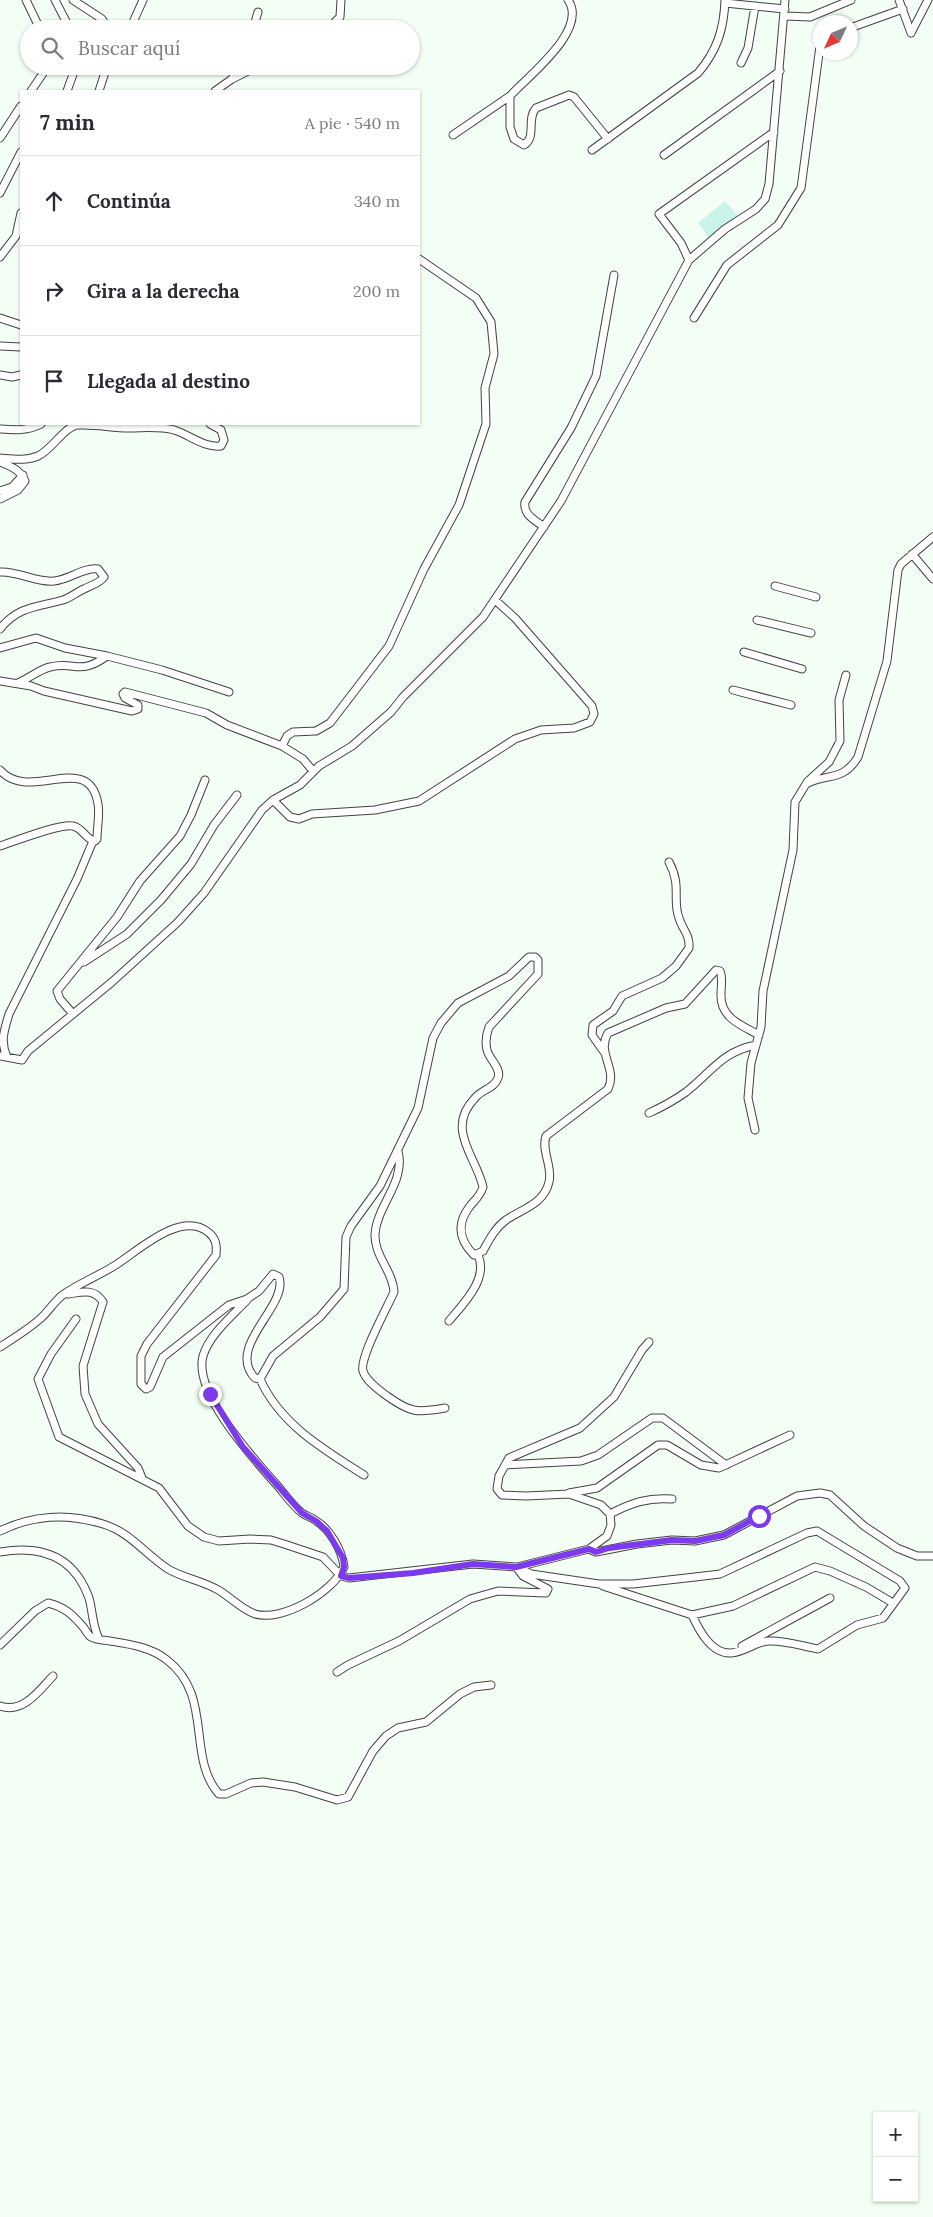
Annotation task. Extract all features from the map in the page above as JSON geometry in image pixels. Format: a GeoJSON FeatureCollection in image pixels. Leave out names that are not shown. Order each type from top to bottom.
{"type":"FeatureCollection","features":[{"type":"Feature","properties":{"kind":"street"},"geometry":{"type":"LineString","coordinates":[[26,0],[36,20]]}},
{"type":"Feature","properties":{"kind":"street"},"geometry":{"type":"LineString","coordinates":[[55,0],[65,20]]}},
{"type":"Feature","properties":{"kind":"street"},"geometry":{"type":"LineString","coordinates":[[72,0],[102,20]]}},
{"type":"Feature","properties":{"kind":"street"},"geometry":{"type":"LineString","coordinates":[[134,20],[144,0]]}},
{"type":"Feature","properties":{"kind":"street"},"geometry":{"type":"LineString","coordinates":[[337,20],[340,17],[341,0]]}},
{"type":"Feature","properties":{"kind":"street"},"geometry":{"type":"LineString","coordinates":[[453,135],[510,96],[558,47],[566,35],[573,16],[572,5],[568,0]]}},
{"type":"Feature","properties":{"kind":"street"},"geometry":{"type":"LineString","coordinates":[[0,770],[11,779],[23,783],[73,777],[84,782],[92,790],[99,806],[97,839],[92,842],[77,879],[10,1014],[1,1037],[4,1057],[22,1060],[28,1051],[126,970],[178,922],[204,893],[262,810],[273,800],[300,785],[313,771],[352,746],[391,712],[403,697],[483,617],[561,501],[689,260],[713,239],[756,209],[765,199],[769,184],[785,0]]}},
{"type":"Feature","properties":{"kind":"street"},"geometry":{"type":"LineString","coordinates":[[592,150],[698,73],[710,58],[720,34],[725,1],[810,17],[851,0]]}},
{"type":"Feature","properties":{"kind":"street"},"geometry":{"type":"LineString","coordinates":[[899,0],[911,32],[928,0]]}},
{"type":"Feature","properties":{"kind":"street"},"geometry":{"type":"LineString","coordinates":[[741,63],[748,48],[755,6]]}},
{"type":"Feature","properties":{"kind":"street"},"geometry":{"type":"LineString","coordinates":[[858,25],[903,9]]}},
{"type":"Feature","properties":{"kind":"street"},"geometry":{"type":"LineString","coordinates":[[256,20],[258,12]]}},
{"type":"Feature","properties":{"kind":"street"},"geometry":{"type":"LineString","coordinates":[[694,318],[727,266],[778,225],[801,188],[818,60]]}},
{"type":"Feature","properties":{"kind":"street"},"geometry":{"type":"LineString","coordinates":[[664,155],[780,71]]}},
{"type":"Feature","properties":{"kind":"street"},"geometry":{"type":"LineString","coordinates":[[32,90],[42,75]]}},
{"type":"Feature","properties":{"kind":"street"},"geometry":{"type":"LineString","coordinates":[[67,90],[73,75]]}},
{"type":"Feature","properties":{"kind":"street"},"geometry":{"type":"LineString","coordinates":[[99,90],[104,75]]}},
{"type":"Feature","properties":{"kind":"street"},"geometry":{"type":"LineString","coordinates":[[232,79],[234,75]]}},
{"type":"Feature","properties":{"kind":"street"},"geometry":{"type":"LineString","coordinates":[[216,90],[240,75]]}},
{"type":"Feature","properties":{"kind":"street"},"geometry":{"type":"LineString","coordinates":[[510,96],[510,128],[514,139],[520,144],[527,143],[531,136],[532,113],[536,108],[569,95],[574,97],[608,139]]}},
{"type":"Feature","properties":{"kind":"street"},"geometry":{"type":"LineString","coordinates":[[0,138],[20,108]]}},
{"type":"Feature","properties":{"kind":"street"},"geometry":{"type":"LineString","coordinates":[[689,260],[680,243],[659,214],[774,132]]}},
{"type":"Feature","properties":{"kind":"street"},"geometry":{"type":"LineString","coordinates":[[0,193],[20,154]]}},
{"type":"Feature","properties":{"kind":"street"},"geometry":{"type":"LineString","coordinates":[[0,257],[16,236],[20,218]]}},
{"type":"Feature","properties":{"kind":"street"},"geometry":{"type":"LineString","coordinates":[[282,746],[287,736],[292,732],[316,732],[330,723],[389,646],[424,569],[459,505],[486,424],[484,388],[494,354],[492,322],[476,298],[420,260]]}},
{"type":"Feature","properties":{"kind":"street"},"geometry":{"type":"LineString","coordinates":[[544,527],[527,514],[524,508],[525,502],[580,413],[596,376],[614,275]]}},
{"type":"Feature","properties":{"kind":"street"},"geometry":{"type":"LineString","coordinates":[[0,318],[20,325]]}},
{"type":"Feature","properties":{"kind":"street"},"geometry":{"type":"LineString","coordinates":[[0,346],[20,347]]}},
{"type":"Feature","properties":{"kind":"street"},"geometry":{"type":"LineString","coordinates":[[0,375],[12,377],[20,375]]}},
{"type":"Feature","properties":{"kind":"street"},"geometry":{"type":"LineString","coordinates":[[0,429],[18,430],[39,425]]}},
{"type":"Feature","properties":{"kind":"street"},"geometry":{"type":"LineString","coordinates":[[0,458],[18,460],[38,456],[74,425],[162,428],[174,430],[213,446],[221,446],[224,440],[221,430],[212,425]]}},
{"type":"Feature","properties":{"kind":"street"},"geometry":{"type":"LineString","coordinates":[[0,462],[13,467],[23,475],[25,481],[12,494],[0,499]]}},
{"type":"Feature","properties":{"kind":"street"},"geometry":{"type":"LineString","coordinates":[[0,491],[12,487],[23,475]]}},
{"type":"Feature","properties":{"kind":"street"},"geometry":{"type":"LineString","coordinates":[[806,784],[841,775],[853,765],[858,757],[888,662],[898,570],[901,564],[933,537]]}},
{"type":"Feature","properties":{"kind":"street"},"geometry":{"type":"LineString","coordinates":[[912,554],[933,580]]}},
{"type":"Feature","properties":{"kind":"street"},"geometry":{"type":"LineString","coordinates":[[0,572],[11,572],[51,582],[63,580],[91,568],[98,569],[104,577],[99,582],[78,591],[66,599],[30,607],[10,618],[0,629]]}},
{"type":"Feature","properties":{"kind":"street"},"geometry":{"type":"LineString","coordinates":[[775,586],[816,596]]}},
{"type":"Feature","properties":{"kind":"street"},"geometry":{"type":"LineString","coordinates":[[273,800],[290,817],[299,819],[312,814],[375,810],[419,801],[515,740],[540,730],[574,728],[590,722],[594,714],[592,706],[515,618],[495,600]]}},
{"type":"Feature","properties":{"kind":"street"},"geometry":{"type":"LineString","coordinates":[[757,620],[811,633]]}},
{"type":"Feature","properties":{"kind":"street"},"geometry":{"type":"LineString","coordinates":[[0,648],[36,638],[65,648],[162,670],[229,692]]}},
{"type":"Feature","properties":{"kind":"street"},"geometry":{"type":"LineString","coordinates":[[744,652],[802,668]]}},
{"type":"Feature","properties":{"kind":"street"},"geometry":{"type":"LineString","coordinates":[[18,684],[50,667],[80,668],[97,663],[107,656]]}},
{"type":"Feature","properties":{"kind":"street"},"geometry":{"type":"LineString","coordinates":[[755,1130],[748,1098],[751,1063],[759,1035],[763,991],[793,850],[795,802],[806,784],[829,762],[840,741],[839,700],[846,675]]}},
{"type":"Feature","properties":{"kind":"street"},"geometry":{"type":"LineString","coordinates":[[0,681],[132,711],[138,709],[138,705],[125,698],[123,694],[125,692],[136,693],[180,708],[206,713],[227,725],[282,746],[303,759],[313,771]]}},
{"type":"Feature","properties":{"kind":"street"},"geometry":{"type":"LineString","coordinates":[[733,690],[792,705]]}},
{"type":"Feature","properties":{"kind":"street"},"geometry":{"type":"LineString","coordinates":[[73,1014],[60,999],[57,991],[117,916],[140,882],[180,836],[205,780]]}},
{"type":"Feature","properties":{"kind":"street"},"geometry":{"type":"LineString","coordinates":[[78,965],[128,934],[161,900],[191,864],[214,825],[237,795]]}},
{"type":"Feature","properties":{"kind":"street"},"geometry":{"type":"LineString","coordinates":[[0,846],[65,825],[82,830],[92,842]]}},
{"type":"Feature","properties":{"kind":"street"},"geometry":{"type":"LineString","coordinates":[[478,1255],[483,1251],[493,1232],[505,1220],[534,1205],[544,1193],[549,1182],[544,1143],[546,1136],[608,1089],[612,1081],[612,1072],[604,1052],[592,1035],[594,1025],[613,1011],[622,996],[662,978],[676,966],[689,948],[687,932],[678,915],[678,890],[675,873],[669,862]]}},
{"type":"Feature","properties":{"kind":"street"},"geometry":{"type":"LineString","coordinates":[[260,1379],[273,1356],[320,1317],[344,1289],[346,1237],[351,1226],[380,1186],[418,1108],[433,1038],[441,1023],[458,1003],[509,976],[529,957],[535,957],[538,960],[538,974],[488,1027],[486,1036],[487,1049],[499,1070],[499,1077],[495,1083],[475,1097],[463,1123],[461,1134],[483,1187],[482,1193],[468,1209],[460,1234],[464,1245],[474,1255],[478,1255]]}},
{"type":"Feature","properties":{"kind":"street"},"geometry":{"type":"LineString","coordinates":[[604,1052],[603,1041],[608,1033],[666,1008],[685,1004],[716,970],[720,971],[722,977],[721,1002],[726,1014],[759,1035]]}},
{"type":"Feature","properties":{"kind":"street"},"geometry":{"type":"LineString","coordinates":[[649,1113],[687,1092],[727,1055],[738,1049],[756,1045]]}},
{"type":"Feature","properties":{"kind":"street"},"geometry":{"type":"LineString","coordinates":[[398,1151],[401,1163],[391,1196],[377,1219],[375,1236],[376,1248],[394,1284],[394,1292],[364,1356],[363,1370],[367,1379],[408,1411],[422,1412],[445,1408]]}},
{"type":"Feature","properties":{"kind":"street"},"geometry":{"type":"LineString","coordinates":[[0,1346],[39,1320],[62,1295],[114,1266],[149,1240],[172,1230],[192,1226],[203,1228],[213,1236],[217,1247],[216,1255],[147,1344],[141,1356],[141,1384],[146,1389],[150,1387],[163,1357],[229,1305],[247,1299]]}},
{"type":"Feature","properties":{"kind":"street"},"geometry":{"type":"LineString","coordinates":[[449,1322],[474,1290],[480,1271],[478,1255]]}},
{"type":"Feature","properties":{"kind":"street"},"geometry":{"type":"LineString","coordinates":[[0,1532],[30,1519],[53,1516],[104,1524],[128,1536],[169,1570],[218,1590],[255,1614],[269,1614],[308,1602],[341,1576],[344,1567],[343,1558],[327,1531],[316,1521],[302,1513],[243,1447],[210,1394],[202,1374],[203,1357],[209,1342],[247,1299],[259,1291],[273,1274],[279,1277],[282,1284],[252,1339],[248,1356],[250,1373],[255,1378],[260,1379],[268,1396],[287,1420],[317,1445],[364,1474]]}},
{"type":"Feature","properties":{"kind":"street"},"geometry":{"type":"LineString","coordinates":[[62,1295],[89,1291],[98,1295],[103,1302],[83,1366],[85,1394],[98,1424],[138,1468],[142,1478]]}},
{"type":"Feature","properties":{"kind":"street"},"geometry":{"type":"LineString","coordinates":[[76,1319],[51,1354],[38,1379],[59,1437],[142,1478],[167,1495],[179,1516],[188,1526],[204,1536],[219,1541],[271,1540],[323,1557],[341,1576],[349,1578],[413,1573],[473,1564],[516,1567],[589,1549],[607,1536],[611,1525],[610,1514],[601,1504],[569,1494]]}},
{"type":"Feature","properties":{"kind":"street"},"geometry":{"type":"LineString","coordinates":[[650,1342],[642,1350],[614,1397],[580,1428],[509,1458],[499,1476],[497,1489],[502,1495],[569,1494],[597,1488],[658,1446],[667,1445],[701,1465],[719,1468],[790,1435]]}},
{"type":"Feature","properties":{"kind":"street"},"geometry":{"type":"LineString","coordinates":[[505,1465],[581,1461],[598,1455],[652,1418],[663,1418],[726,1465]]}},
{"type":"Feature","properties":{"kind":"street"},"geometry":{"type":"LineString","coordinates":[[589,1549],[596,1552],[636,1544],[672,1540],[695,1541],[724,1535],[797,1496],[820,1493],[830,1495],[864,1526],[896,1548],[917,1556],[933,1556]]}},
{"type":"Feature","properties":{"kind":"street"},"geometry":{"type":"LineString","coordinates":[[610,1514],[632,1502],[657,1498],[672,1499]]}},
{"type":"Feature","properties":{"kind":"street"},"geometry":{"type":"LineString","coordinates":[[516,1567],[531,1574],[600,1584],[656,1582],[720,1574],[807,1533],[817,1531],[900,1581],[905,1588],[883,1618],[857,1625],[818,1649],[784,1642],[767,1641],[731,1653],[717,1649],[701,1634],[692,1615]]}},
{"type":"Feature","properties":{"kind":"street"},"geometry":{"type":"LineString","coordinates":[[0,1552],[26,1548],[46,1553],[64,1562],[79,1576],[89,1600],[92,1619],[99,1639]]}},
{"type":"Feature","properties":{"kind":"street"},"geometry":{"type":"LineString","coordinates":[[337,1672],[399,1641],[470,1599],[498,1591],[546,1593],[548,1589],[523,1576],[516,1567]]}},
{"type":"Feature","properties":{"kind":"street"},"geometry":{"type":"LineString","coordinates":[[600,1584],[692,1615],[733,1606],[815,1567],[830,1571],[866,1587],[893,1603]]}},
{"type":"Feature","properties":{"kind":"street"},"geometry":{"type":"LineString","coordinates":[[731,1653],[830,1598]]}},
{"type":"Feature","properties":{"kind":"street"},"geometry":{"type":"LineString","coordinates":[[0,1645],[35,1611],[48,1603],[59,1605],[71,1612],[91,1637],[148,1649],[166,1658],[181,1672],[193,1694],[203,1754],[212,1786],[219,1794],[226,1794],[251,1783],[263,1782],[295,1787],[337,1800],[348,1797],[373,1751],[386,1736],[398,1728],[426,1722],[460,1694],[474,1687],[491,1685]]}},
{"type":"Feature","properties":{"kind":"street"},"geometry":{"type":"LineString","coordinates":[[0,1706],[8,1709],[19,1707],[30,1700],[53,1676]]}},
{"type":"Feature","properties":{"kind":"shaded area"},"geometry":{"type":"Polygon","coordinates":[[[725,201],[738,216],[710,239],[698,223],[725,201]]]}},
{"type":"Feature","properties":{"kind":"route"},"geometry":{"type":"LineString","coordinates":[[210,1394],[243,1447],[302,1513],[316,1521],[327,1531],[343,1558],[344,1567],[341,1576],[349,1578],[413,1573],[473,1564],[516,1567],[556,1559],[589,1549],[596,1552],[609,1548],[672,1540],[695,1541],[724,1535],[759,1516]]}}]}
